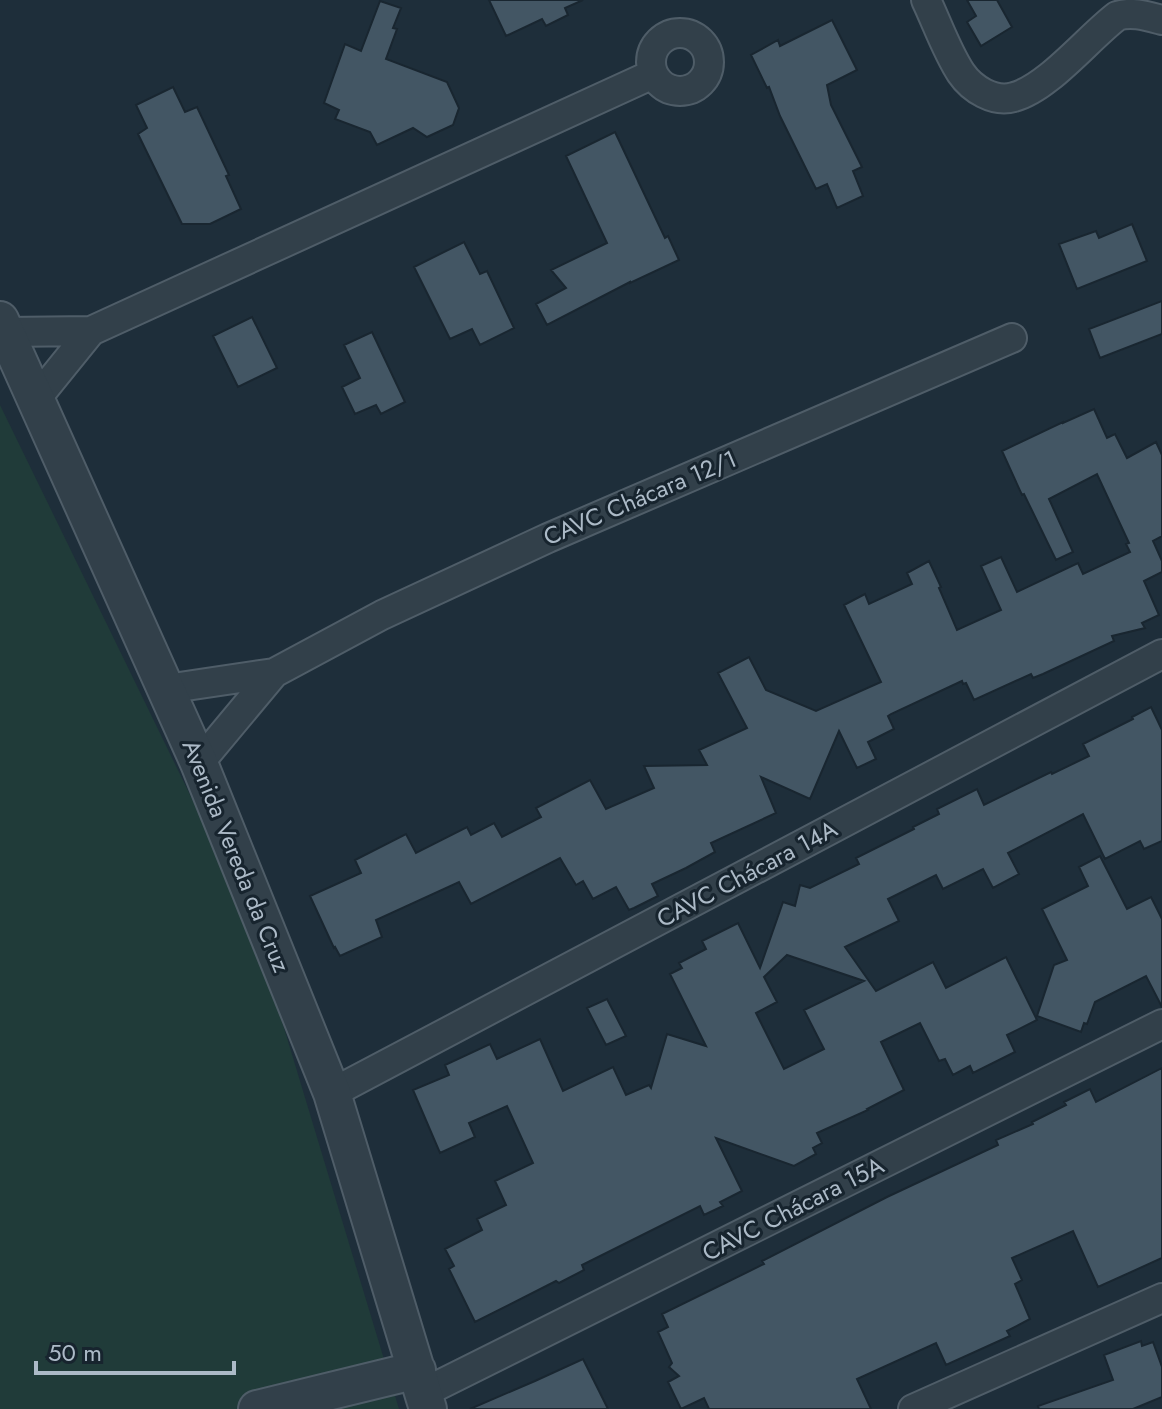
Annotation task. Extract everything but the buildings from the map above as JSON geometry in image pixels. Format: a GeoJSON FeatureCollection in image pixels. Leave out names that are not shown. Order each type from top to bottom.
{"type":"FeatureCollection","features":[{"type":"Feature","properties":{"kind":"street"},"geometry":{"type":"LineString","coordinates":[[926,0],[960,71],[980,92],[1002,99],[1015,97],[1038,86],[1117,16],[1133,14],[1162,20]]}},
{"type":"Feature","properties":{"kind":"street"},"geometry":{"type":"LineString","coordinates":[[683,32],[713,48],[704,80],[687,91],[666,89],[653,74],[651,54],[663,37],[683,32]]}},
{"type":"Feature","properties":{"kind":"street"},"geometry":{"type":"LineString","coordinates":[[36,399],[91,331],[653,74]]}},
{"type":"Feature","properties":{"kind":"street"},"geometry":{"type":"LineString","coordinates":[[3,326],[91,331]]}},
{"type":"Feature","properties":{"kind":"street","name":"Avenida Vereda da Cruz"},"geometry":{"type":"LineString","coordinates":[[3,326],[199,763],[332,1093],[403,1322],[420,1395]]}},
{"type":"Feature","properties":{"kind":"street","name":"CAVC Chácara 12/1"},"geometry":{"type":"LineString","coordinates":[[166,689],[274,673],[382,615],[548,538],[1012,338]]}},
{"type":"Feature","properties":{"kind":"street","name":"CAVC Chácara 14A"},"geometry":{"type":"LineString","coordinates":[[332,1093],[1162,654]]}},
{"type":"Feature","properties":{"kind":"street","name":"CAVC Chácara 12/1"},"geometry":{"type":"LineString","coordinates":[[199,763],[274,673]]}},
{"type":"Feature","properties":{"kind":"street","name":"CAVC Chácara 15A"},"geometry":{"type":"LineString","coordinates":[[420,1395],[1162,1024]]}},
{"type":"Feature","properties":{"kind":"street"},"geometry":{"type":"LineString","coordinates":[[913,1409],[1162,1298]]}},
{"type":"Feature","properties":{"kind":"street"},"geometry":{"type":"LineString","coordinates":[[257,1409],[368,1382],[396,1353],[403,1322]]}},
{"type":"Feature","properties":{"kind":"street"},"geometry":{"type":"LineString","coordinates":[[368,1382],[390,1392],[420,1395]]}},
{"type":"Feature","properties":{"kind":"green space"},"geometry":{"type":"Polygon","coordinates":[[[0,405],[252,922],[399,1409],[0,1409],[0,405]]]}}]}
